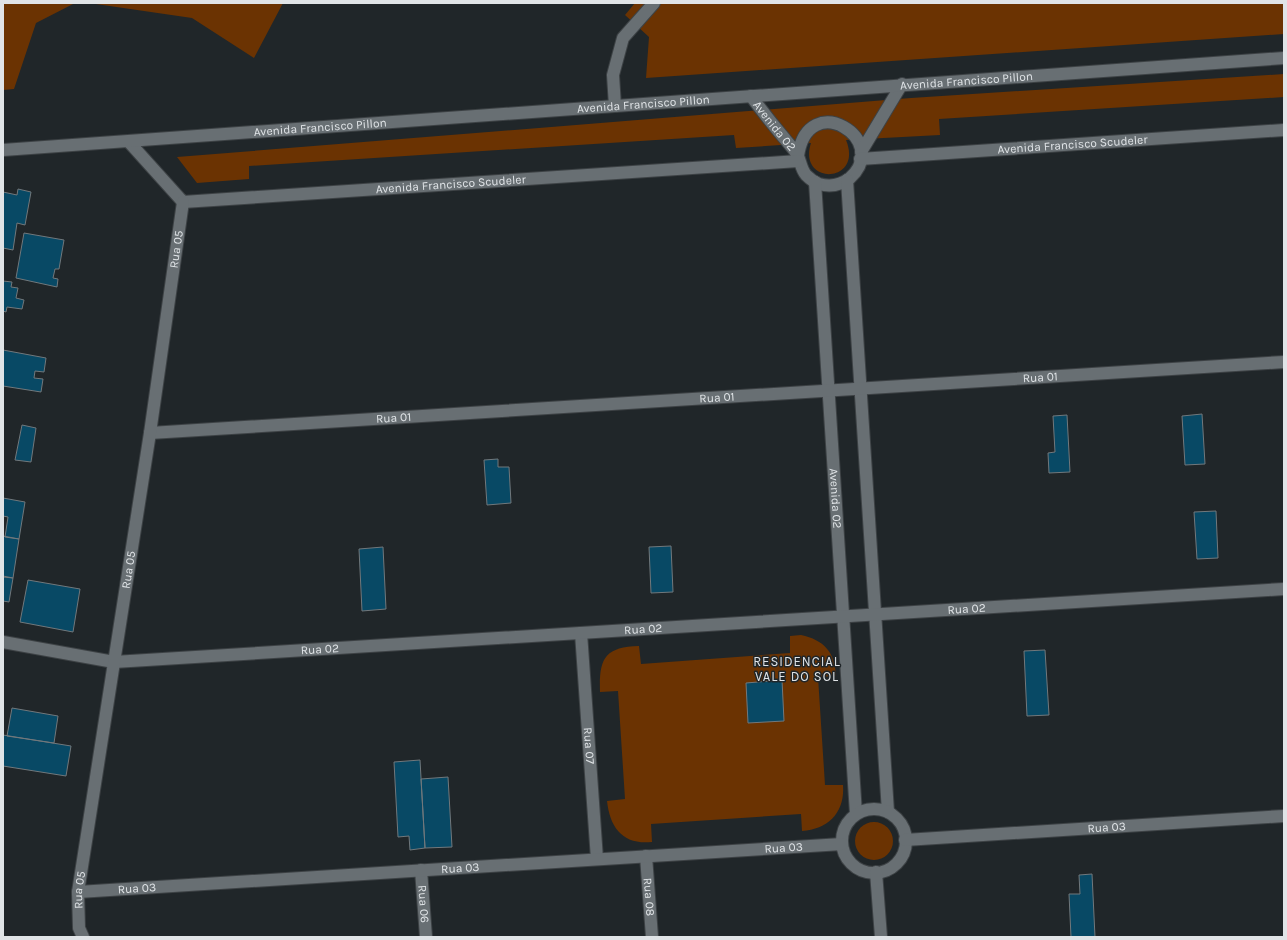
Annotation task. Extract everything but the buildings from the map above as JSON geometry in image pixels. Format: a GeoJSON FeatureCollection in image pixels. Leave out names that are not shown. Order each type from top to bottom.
{"type":"FeatureCollection","features":[{"type":"Feature","properties":{"kind":"street"},"geometry":{"type":"LineString","coordinates":[[615,106],[613,75],[624,38],[654,3]]}},
{"type":"Feature","properties":{"kind":"street","name":"Avenida Francisco Pillon"},"geometry":{"type":"LineString","coordinates":[[3,150],[129,142],[902,84],[1284,58]]}},
{"type":"Feature","properties":{"kind":"street"},"geometry":{"type":"LineString","coordinates":[[861,156],[858,140],[850,130],[840,124],[827,122],[815,125],[805,133],[799,144],[798,159],[805,175],[815,182],[831,186],[847,180],[856,171],[861,156],[902,84]]}},
{"type":"Feature","properties":{"kind":"street","name":"Avenida 02"},"geometry":{"type":"LineString","coordinates":[[751,96],[798,159]]}},
{"type":"Feature","properties":{"kind":"street","name":"Avenida Francisco Scudeler"},"geometry":{"type":"LineString","coordinates":[[861,156],[1284,130]]}},
{"type":"Feature","properties":{"kind":"street"},"geometry":{"type":"LineString","coordinates":[[129,142],[183,202]]}},
{"type":"Feature","properties":{"kind":"street","name":"Avenida Francisco Scudeler"},"geometry":{"type":"LineString","coordinates":[[183,202],[798,159]]}},
{"type":"Feature","properties":{"kind":"street"},"geometry":{"type":"LineString","coordinates":[[847,180],[888,812]]}},
{"type":"Feature","properties":{"kind":"street","name":"Avenida 02"},"geometry":{"type":"LineString","coordinates":[[815,182],[856,814]]}},
{"type":"Feature","properties":{"kind":"street","name":"Rua 05"},"geometry":{"type":"LineString","coordinates":[[83,937],[80,928],[78,892],[150,433],[183,202]]}},
{"type":"Feature","properties":{"kind":"street","name":"Rua 01"},"geometry":{"type":"LineString","coordinates":[[150,433],[1284,362]]}},
{"type":"Feature","properties":{"kind":"street","name":"Rua 02"},"geometry":{"type":"LineString","coordinates":[[3,642],[114,662],[1284,589]]}},
{"type":"Feature","properties":{"kind":"street","name":"Rua 07"},"geometry":{"type":"LineString","coordinates":[[581,633],[597,859]]}},
{"type":"Feature","properties":{"kind":"street"},"geometry":{"type":"LineString","coordinates":[[872,809],[888,812],[900,823],[905,840],[905,847],[897,862],[884,871],[867,872],[853,865],[846,855],[842,844],[845,827],[856,814],[872,809]]}},
{"type":"Feature","properties":{"kind":"street","name":"Rua 03"},"geometry":{"type":"LineString","coordinates":[[905,840],[1284,816]]}},
{"type":"Feature","properties":{"kind":"street","name":"Rua 03"},"geometry":{"type":"LineString","coordinates":[[78,892],[842,844]]}},
{"type":"Feature","properties":{"kind":"street","name":"Rua 08"},"geometry":{"type":"LineString","coordinates":[[646,856],[652,937]]}},
{"type":"Feature","properties":{"kind":"street","name":"Rua 06"},"geometry":{"type":"LineString","coordinates":[[421,870],[426,937]]}},
{"type":"Feature","properties":{"kind":"street"},"geometry":{"type":"LineString","coordinates":[[876,872],[881,937]]}},
{"type":"Feature","properties":{"kind":"shaded area"},"geometry":{"type":"Polygon","coordinates":[[[3,3],[75,3],[36,23],[14,89],[3,90],[3,3]]]}},
{"type":"Feature","properties":{"kind":"shaded area"},"geometry":{"type":"Polygon","coordinates":[[[89,3],[283,3],[254,58],[192,18],[89,3]]]}},
{"type":"Feature","properties":{"kind":"shaded area"},"geometry":{"type":"Polygon","coordinates":[[[635,3],[1284,3],[1284,34],[646,78],[649,37],[625,15],[635,3]]]}},
{"type":"Feature","properties":{"kind":"shaded area"},"geometry":{"type":"Polygon","coordinates":[[[1284,74],[1284,97],[939,119],[940,135],[846,140],[849,155],[846,165],[839,172],[830,174],[821,173],[813,167],[809,157],[811,143],[736,148],[734,135],[249,166],[249,179],[197,183],[177,157],[911,98],[1284,74]]]}},
{"type":"Feature","properties":{"kind":"shaded area"},"geometry":{"type":"Polygon","coordinates":[[[801,635],[816,640],[827,648],[831,654],[835,668],[836,676],[818,677],[825,785],[843,785],[841,803],[838,811],[833,817],[820,827],[802,831],[801,814],[651,824],[652,842],[633,841],[620,833],[611,819],[607,801],[625,799],[618,691],[600,692],[601,671],[606,657],[611,652],[618,649],[639,646],[641,664],[790,653],[790,636],[801,635]]]}},
{"type":"Feature","properties":{"kind":"shaded area"},"geometry":{"type":"Polygon","coordinates":[[[870,822],[878,822],[888,827],[892,834],[892,848],[888,855],[878,860],[870,860],[860,855],[858,852],[855,845],[855,837],[860,827],[863,825],[870,822]]]}},
{"type":"Feature","properties":{"kind":"district","name":"RESIDENCIAL VALE DO SOL"},"geometry":{"type":"Point","coordinates":[797,668]}}]}
